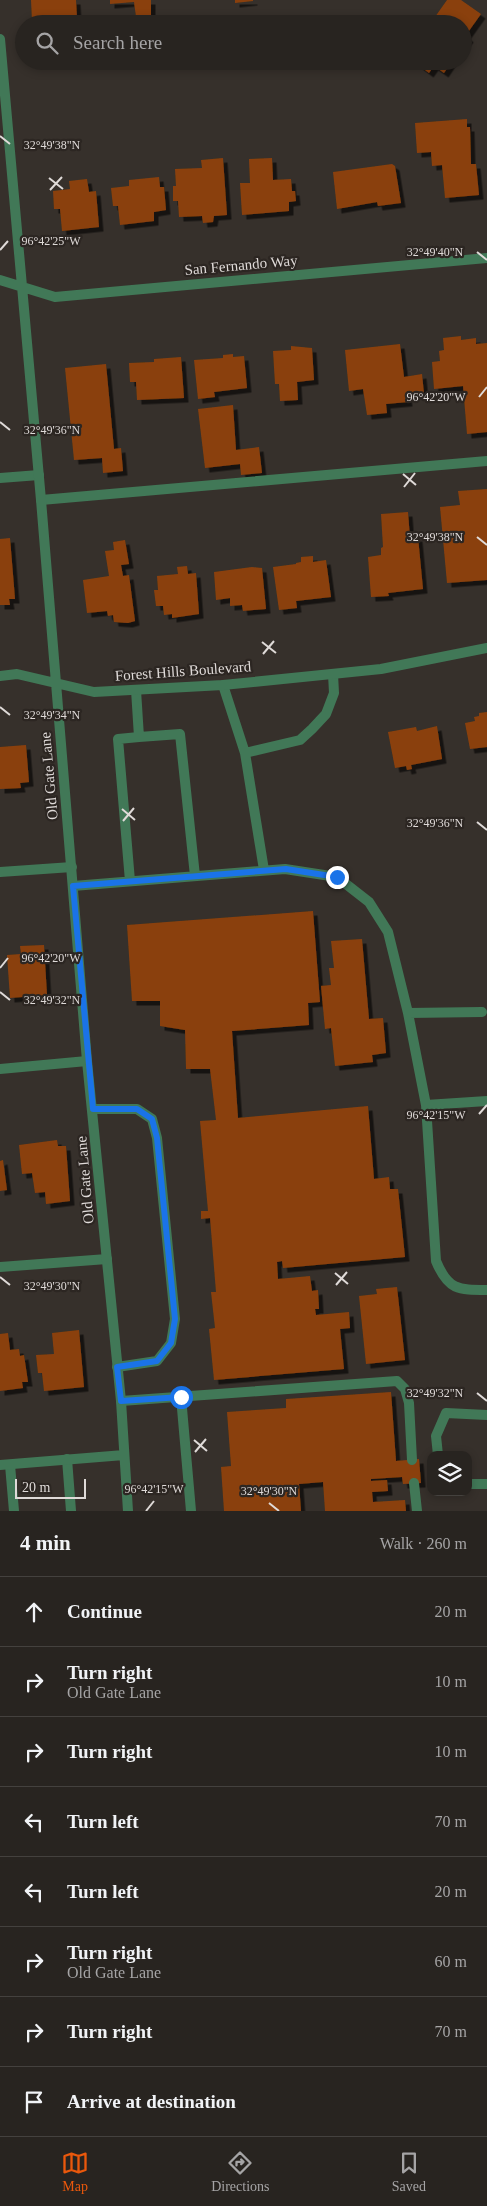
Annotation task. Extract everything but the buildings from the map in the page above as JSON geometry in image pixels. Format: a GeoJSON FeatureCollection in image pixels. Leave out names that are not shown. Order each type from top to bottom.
{"type":"FeatureCollection","features":[{"type":"Feature","properties":{"kind":"street","name":"Old Gate Lane"},"geometry":{"type":"LineString","coordinates":[[0,39],[2,80],[57,684],[87,1060],[121,1401],[128,1511]]}},
{"type":"Feature","properties":{"kind":"street","name":"San Fernando Way"},"geometry":{"type":"LineString","coordinates":[[0,280],[55,297],[487,258]]}},
{"type":"Feature","properties":{"kind":"street"},"geometry":{"type":"LineString","coordinates":[[41,500],[487,462]]}},
{"type":"Feature","properties":{"kind":"street"},"geometry":{"type":"LineString","coordinates":[[0,478],[39,475]]}},
{"type":"Feature","properties":{"kind":"street","name":"Forest Hills Boulevard"},"geometry":{"type":"LineString","coordinates":[[0,676],[17,674],[94,692],[223,685],[381,668],[487,648]]}},
{"type":"Feature","properties":{"kind":"street"},"geometry":{"type":"LineString","coordinates":[[245,753],[300,740],[326,714],[334,693],[333,674]]}},
{"type":"Feature","properties":{"kind":"street"},"geometry":{"type":"LineString","coordinates":[[223,685],[245,753],[264,870]]}},
{"type":"Feature","properties":{"kind":"street"},"geometry":{"type":"LineString","coordinates":[[136,690],[139,737]]}},
{"type":"Feature","properties":{"kind":"street"},"geometry":{"type":"LineString","coordinates":[[130,882],[118,739],[139,737],[180,734],[195,876]]}},
{"type":"Feature","properties":{"kind":"street"},"geometry":{"type":"LineString","coordinates":[[0,872],[72,867]]}},
{"type":"Feature","properties":{"kind":"street"},"geometry":{"type":"LineString","coordinates":[[73,886],[286,869],[337,877],[369,902],[388,932],[408,1013],[426,1105],[436,1261],[443,1278],[462,1290],[487,1290]]}},
{"type":"Feature","properties":{"kind":"street"},"geometry":{"type":"LineString","coordinates":[[408,1013],[482,1012]]}},
{"type":"Feature","properties":{"kind":"street"},"geometry":{"type":"LineString","coordinates":[[0,1069],[87,1060]]}},
{"type":"Feature","properties":{"kind":"street"},"geometry":{"type":"LineString","coordinates":[[426,1105],[487,1101]]}},
{"type":"Feature","properties":{"kind":"street"},"geometry":{"type":"LineString","coordinates":[[93,1109],[137,1109],[152,1119],[157,1138],[175,1319],[171,1343],[157,1361],[117,1367]]}},
{"type":"Feature","properties":{"kind":"street"},"geometry":{"type":"LineString","coordinates":[[0,1267],[107,1259]]}},
{"type":"Feature","properties":{"kind":"street"},"geometry":{"type":"LineString","coordinates":[[121,1401],[397,1381],[405,1389],[409,1403],[412,1460]]}},
{"type":"Feature","properties":{"kind":"street"},"geometry":{"type":"LineString","coordinates":[[181,1397],[191,1511]]}},
{"type":"Feature","properties":{"kind":"street"},"geometry":{"type":"LineString","coordinates":[[438,1451],[436,1436],[446,1413],[487,1415]]}},
{"type":"Feature","properties":{"kind":"street"},"geometry":{"type":"LineString","coordinates":[[14,1511],[5,1465],[124,1454]]}},
{"type":"Feature","properties":{"kind":"street"},"geometry":{"type":"LineString","coordinates":[[67,1459],[71,1511]]}},
{"type":"Feature","properties":{"kind":"street"},"geometry":{"type":"LineString","coordinates":[[414,1483],[417,1511]]}},
{"type":"Feature","properties":{"kind":"street"},"geometry":{"type":"LineString","coordinates":[[472,1484],[487,1484]]}},
{"type":"Feature","properties":{"kind":"route"},"geometry":{"type":"LineString","coordinates":[[181,1397],[121,1401],[117,1367],[157,1361],[171,1343],[175,1319],[157,1138],[152,1119],[137,1109],[93,1109],[87,1060],[73,886],[286,869],[337,877]]}}]}
